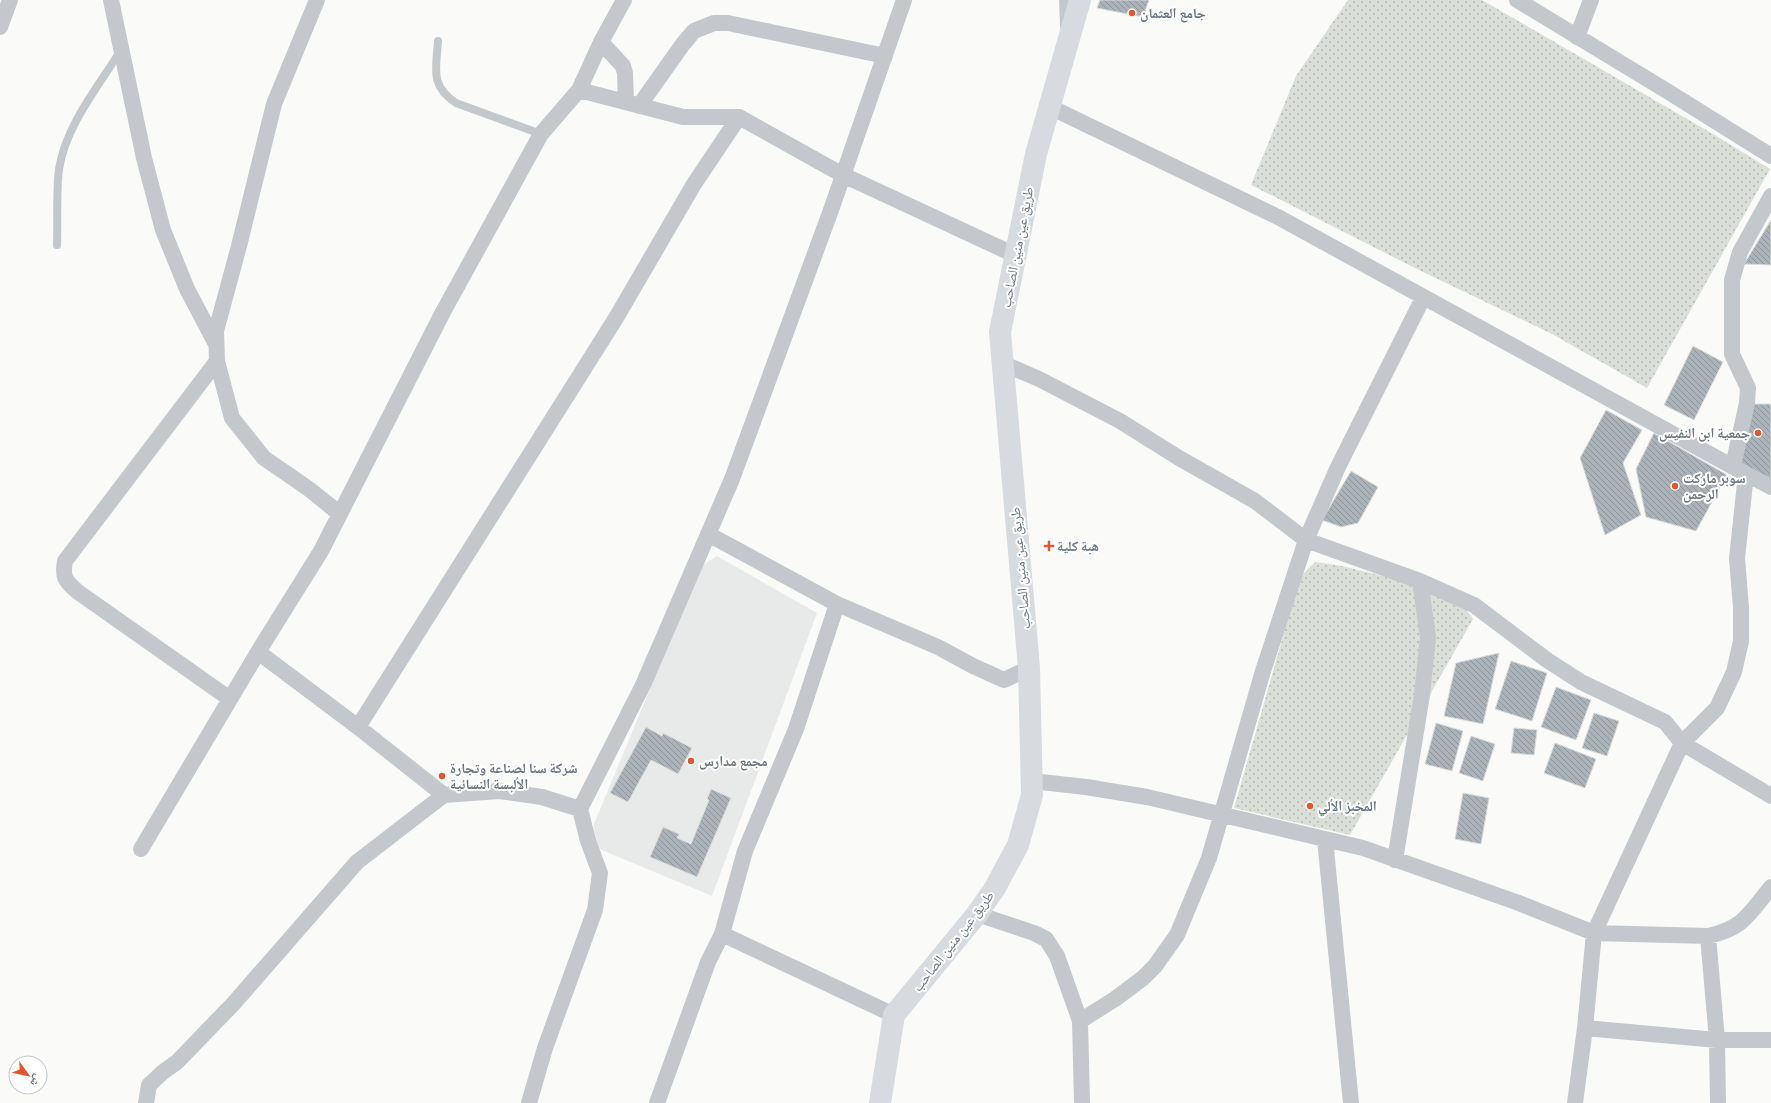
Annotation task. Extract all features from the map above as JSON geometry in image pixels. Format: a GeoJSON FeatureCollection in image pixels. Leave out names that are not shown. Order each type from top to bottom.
{"type":"FeatureCollection","features":[{"type":"Feature","properties":{"kind":"main road","name":"طريق عين منين الصاحب"},"geometry":{"type":"LineString","coordinates":[[894,1015],[977,914],[995,888],[1018,845],[1032,795],[1029,668],[1000,332],[1036,154],[1080,0]]}},
{"type":"Feature","properties":{"kind":"main road"},"geometry":{"type":"LineString","coordinates":[[880,1103],[894,1015]]}},
{"type":"Feature","properties":{"kind":"street"},"geometry":{"type":"LineString","coordinates":[[0,27],[10,0]]}},
{"type":"Feature","properties":{"kind":"street"},"geometry":{"type":"LineString","coordinates":[[111,0],[144,158],[163,230],[187,289],[216,345]]}},
{"type":"Feature","properties":{"kind":"street"},"geometry":{"type":"LineString","coordinates":[[317,0],[274,104],[239,246],[216,330],[216,345],[217,361],[232,418],[264,458],[309,489],[340,514]]}},
{"type":"Feature","properties":{"kind":"street"},"geometry":{"type":"LineString","coordinates":[[141,849],[258,652],[321,551],[443,312],[541,134],[579,90],[601,42],[624,0]]}},
{"type":"Feature","properties":{"kind":"street"},"geometry":{"type":"LineString","coordinates":[[529,1103],[545,1048],[596,910],[600,873],[588,841],[580,808],[643,685],[732,479],[843,176],[904,0]]}},
{"type":"Feature","properties":{"kind":"street"},"geometry":{"type":"LineString","coordinates":[[1067,0],[1068,40]]}},
{"type":"Feature","properties":{"kind":"street"},"geometry":{"type":"LineString","coordinates":[[1517,0],[1771,156]]}},
{"type":"Feature","properties":{"kind":"street"},"geometry":{"type":"LineString","coordinates":[[1577,37],[1591,0]]}},
{"type":"Feature","properties":{"kind":"street"},"geometry":{"type":"LineString","coordinates":[[632,104],[694,31],[714,23],[728,23],[885,56]]}},
{"type":"Feature","properties":{"kind":"street"},"geometry":{"type":"LineString","coordinates":[[601,42],[623,66],[632,104]]}},
{"type":"Feature","properties":{"kind":"street"},"geometry":{"type":"LineString","coordinates":[[579,90],[683,117],[739,117],[843,176],[1015,255]]}},
{"type":"Feature","properties":{"kind":"street"},"geometry":{"type":"LineString","coordinates":[[1050,107],[1278,217],[1423,298],[1771,487]]}},
{"type":"Feature","properties":{"kind":"street"},"geometry":{"type":"LineString","coordinates":[[358,727],[616,318],[694,184],[739,117]]}},
{"type":"Feature","properties":{"kind":"street"},"geometry":{"type":"LineString","coordinates":[[1575,1103],[1585,1028],[1594,932],[1682,743],[1717,708],[1734,672],[1740,641],[1741,608],[1737,558],[1739,470],[1748,388],[1732,354],[1732,280],[1740,252],[1771,196]]}},
{"type":"Feature","properties":{"kind":"street"},"geometry":{"type":"LineString","coordinates":[[1080,1021],[1115,999],[1143,978],[1155,966],[1177,935],[1209,858],[1263,671],[1306,540],[1338,467],[1423,298]]}},
{"type":"Feature","properties":{"kind":"street"},"geometry":{"type":"LineString","coordinates":[[217,361],[65,560],[63,571],[66,582],[78,592],[230,699]]}},
{"type":"Feature","properties":{"kind":"street"},"geometry":{"type":"LineString","coordinates":[[1002,363],[1039,379],[1120,421],[1178,458],[1255,501],[1306,540],[1420,581],[1474,605],[1542,656],[1580,682],[1664,722],[1682,743],[1771,796]]}},
{"type":"Feature","properties":{"kind":"street"},"geometry":{"type":"LineString","coordinates":[[708,534],[837,604],[938,647],[972,666],[1004,680],[1029,668]]}},
{"type":"Feature","properties":{"kind":"street"},"geometry":{"type":"LineString","coordinates":[[1395,860],[1422,696],[1428,637],[1420,581]]}},
{"type":"Feature","properties":{"kind":"street"},"geometry":{"type":"LineString","coordinates":[[657,1103],[708,962],[722,934],[745,851],[796,729],[837,604]]}},
{"type":"Feature","properties":{"kind":"street"},"geometry":{"type":"LineString","coordinates":[[258,652],[358,727],[444,796]]}},
{"type":"Feature","properties":{"kind":"street"},"geometry":{"type":"LineString","coordinates":[[1032,782],[1086,787],[1147,797],[1222,816],[1363,848],[1516,902],[1594,932],[1708,936],[1726,932],[1742,923],[1771,887]]}},
{"type":"Feature","properties":{"kind":"street"},"geometry":{"type":"LineString","coordinates":[[146,1103],[149,1085],[177,1062],[234,1003],[357,862],[444,796],[499,791],[542,796],[580,808]]}},
{"type":"Feature","properties":{"kind":"street"},"geometry":{"type":"LineString","coordinates":[[1325,839],[1352,1103]]}},
{"type":"Feature","properties":{"kind":"street"},"geometry":{"type":"LineString","coordinates":[[977,914],[1046,939],[1057,956],[1080,1021],[1082,1103]]}},
{"type":"Feature","properties":{"kind":"street"},"geometry":{"type":"LineString","coordinates":[[722,934],[894,1015]]}},
{"type":"Feature","properties":{"kind":"street"},"geometry":{"type":"LineString","coordinates":[[1708,936],[1717,1040],[1718,1103]]}},
{"type":"Feature","properties":{"kind":"street"},"geometry":{"type":"LineString","coordinates":[[1585,1028],[1717,1040],[1771,1040]]}},
{"type":"Feature","properties":{"kind":"lane"},"geometry":{"type":"LineString","coordinates":[[438,41],[436,76],[444,95],[456,103],[541,134]]}},
{"type":"Feature","properties":{"kind":"lane"},"geometry":{"type":"LineString","coordinates":[[57,245],[59,169],[65,147],[76,122],[121,50]]}},
{"type":"Feature","properties":{"kind":"shaded area"},"geometry":{"type":"Polygon","coordinates":[[[1348,0],[1482,0],[1713,134],[1770,169],[1647,388],[1552,334],[1417,269],[1251,185],[1296,76],[1348,0]]]}},
{"type":"Feature","properties":{"kind":"shaded area","name":"مجمع مدارس"},"geometry":{"type":"Polygon","coordinates":[[[717,556],[817,613],[712,896],[597,848],[592,838],[594,824],[701,566],[717,556]]]}},
{"type":"Feature","properties":{"kind":"shaded area"},"geometry":{"type":"Polygon","coordinates":[[[1315,562],[1342,566],[1411,583],[1464,607],[1473,619],[1350,835],[1234,808],[1300,577],[1315,562]]]}},
{"type":"Feature","properties":{"kind":"building","name":"جامع العثمان"},"geometry":{"type":"Polygon","coordinates":[[[1100,0],[1149,0],[1143,17],[1097,8],[1100,0]]]}},
{"type":"Feature","properties":{"kind":"building"},"geometry":{"type":"Polygon","coordinates":[[[1771,220],[1771,265],[1744,264],[1771,220]]]}},
{"type":"Feature","properties":{"kind":"building"},"geometry":{"type":"Polygon","coordinates":[[[1693,346],[1723,362],[1694,420],[1664,405],[1693,346]]]}},
{"type":"Feature","properties":{"kind":"building","name":"جمعية ابن النفيس"},"geometry":{"type":"Polygon","coordinates":[[[1753,404],[1771,404],[1771,480],[1737,461],[1753,404]]]}},
{"type":"Feature","properties":{"kind":"building"},"geometry":{"type":"Polygon","coordinates":[[[1606,410],[1642,430],[1623,463],[1641,515],[1605,535],[1580,458],[1606,410]]]}},
{"type":"Feature","properties":{"kind":"building"},"geometry":{"type":"Polygon","coordinates":[[[1654,433],[1727,475],[1696,531],[1646,517],[1636,469],[1654,433]]]}},
{"type":"Feature","properties":{"kind":"building"},"geometry":{"type":"Polygon","coordinates":[[[1351,471],[1378,487],[1358,523],[1341,527],[1322,520],[1351,471]]]}},
{"type":"Feature","properties":{"kind":"building"},"geometry":{"type":"Polygon","coordinates":[[[1499,653],[1483,724],[1444,716],[1456,663],[1499,653]]]}},
{"type":"Feature","properties":{"kind":"building"},"geometry":{"type":"Polygon","coordinates":[[[1511,661],[1547,673],[1532,721],[1495,709],[1511,661]]]}},
{"type":"Feature","properties":{"kind":"building"},"geometry":{"type":"Polygon","coordinates":[[[1556,687],[1591,700],[1576,740],[1541,727],[1556,687]]]}},
{"type":"Feature","properties":{"kind":"building"},"geometry":{"type":"Polygon","coordinates":[[[1594,713],[1619,721],[1607,756],[1582,748],[1594,713]]]}},
{"type":"Feature","properties":{"kind":"building"},"geometry":{"type":"Polygon","coordinates":[[[1436,723],[1463,731],[1452,771],[1425,764],[1436,723]]]}},
{"type":"Feature","properties":{"kind":"building"},"geometry":{"type":"Polygon","coordinates":[[[646,727],[662,736],[663,733],[692,748],[678,774],[651,760],[628,802],[610,793],[646,727]]]}},
{"type":"Feature","properties":{"kind":"building"},"geometry":{"type":"Polygon","coordinates":[[[1514,728],[1537,730],[1534,755],[1511,753],[1514,728]]]}},
{"type":"Feature","properties":{"kind":"building"},"geometry":{"type":"Polygon","coordinates":[[[1471,736],[1495,744],[1483,781],[1459,773],[1471,736]]]}},
{"type":"Feature","properties":{"kind":"building"},"geometry":{"type":"Polygon","coordinates":[[[1555,743],[1596,759],[1585,788],[1544,773],[1555,743]]]}},
{"type":"Feature","properties":{"kind":"building"},"geometry":{"type":"Polygon","coordinates":[[[711,789],[731,798],[697,877],[650,857],[663,827],[679,834],[677,838],[691,844],[709,800],[707,799],[711,789]]]}},
{"type":"Feature","properties":{"kind":"building"},"geometry":{"type":"Polygon","coordinates":[[[1463,793],[1489,798],[1481,844],[1455,839],[1463,793]]]}},
{"type":"Feature","properties":{"kind":"place","name":"جامع العثمان"},"geometry":{"type":"Point","coordinates":[1132,13]}},
{"type":"Feature","properties":{"kind":"place","name":"جمعية ابن النفيس"},"geometry":{"type":"Point","coordinates":[1758,433]}},
{"type":"Feature","properties":{"kind":"place","name":"سوبر ماركت الرحمن"},"geometry":{"type":"Point","coordinates":[1675,486]}},
{"type":"Feature","properties":{"kind":"place","name":"هبة كلية"},"geometry":{"type":"Point","coordinates":[1049,546]}},
{"type":"Feature","properties":{"kind":"place","name":"مجمع مدارس"},"geometry":{"type":"Point","coordinates":[691,761]}},
{"type":"Feature","properties":{"kind":"place","name":"شركة سنا لصناعة وتجارة الألبسة النسائية"},"geometry":{"type":"Point","coordinates":[442,776]}},
{"type":"Feature","properties":{"kind":"place","name":"المخبز الألي"},"geometry":{"type":"Point","coordinates":[1310,806]}}]}
